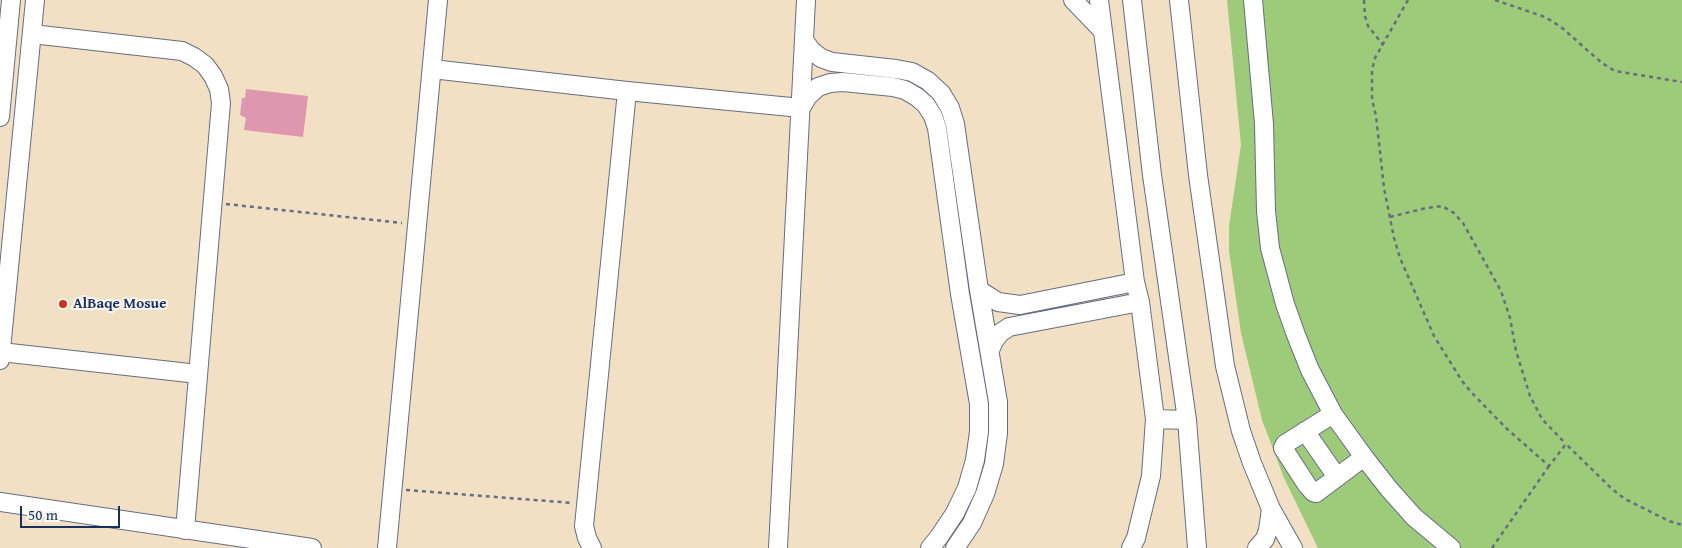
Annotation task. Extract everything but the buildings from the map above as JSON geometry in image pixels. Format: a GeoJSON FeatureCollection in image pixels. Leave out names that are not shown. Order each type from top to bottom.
{"type":"FeatureCollection","features":[{"type":"Feature","properties":{"kind":"street"},"geometry":{"type":"LineString","coordinates":[[0,117],[11,0]]}},
{"type":"Feature","properties":{"kind":"street"},"geometry":{"type":"LineString","coordinates":[[35,0],[0,356],[198,374]]}},
{"type":"Feature","properties":{"kind":"street"},"geometry":{"type":"LineString","coordinates":[[386,548],[438,0]]}},
{"type":"Feature","properties":{"kind":"street"},"geometry":{"type":"LineString","coordinates":[[778,548],[806,0]]}},
{"type":"Feature","properties":{"kind":"street"},"geometry":{"type":"LineString","coordinates":[[1073,0],[1102,30]]}},
{"type":"Feature","properties":{"kind":"street"},"geometry":{"type":"LineString","coordinates":[[1099,0],[1135,282],[1140,302],[1155,419],[1151,476],[1136,538],[1131,548]]}},
{"type":"Feature","properties":{"kind":"street"},"geometry":{"type":"LineString","coordinates":[[1132,0],[1152,175],[1187,420],[1197,548]]}},
{"type":"Feature","properties":{"kind":"street"},"geometry":{"type":"LineString","coordinates":[[1180,0],[1198,175],[1225,366],[1241,431],[1271,509],[1293,548]]}},
{"type":"Feature","properties":{"kind":"street"},"geometry":{"type":"LineString","coordinates":[[1253,0],[1264,124],[1266,211],[1270,248],[1296,336],[1310,370],[1333,414],[1364,457],[1414,517],[1451,548]]}},
{"type":"Feature","properties":{"kind":"street"},"geometry":{"type":"LineString","coordinates":[[32,34],[182,51],[205,65],[216,83],[221,103],[185,530]]}},
{"type":"Feature","properties":{"kind":"street"},"geometry":{"type":"LineString","coordinates":[[804,40],[811,50],[821,58],[832,62],[912,72],[928,81],[941,93],[950,108],[955,124],[979,290],[998,402],[998,433],[994,464],[985,494],[972,523],[955,548]]}},
{"type":"Feature","properties":{"kind":"street"},"geometry":{"type":"LineString","coordinates":[[432,69],[801,108]]}},
{"type":"Feature","properties":{"kind":"street"},"geometry":{"type":"LineString","coordinates":[[801,108],[808,96],[818,87],[830,82],[893,87],[905,90],[921,101],[932,116],[936,128],[960,294],[979,404],[979,432],[975,460],[967,488],[955,514],[930,548]]}},
{"type":"Feature","properties":{"kind":"street"},"geometry":{"type":"LineString","coordinates":[[592,548],[584,526],[627,91]]}},
{"type":"Feature","properties":{"kind":"street"},"geometry":{"type":"LineString","coordinates":[[979,290],[998,302],[1020,305],[1135,282]]}},
{"type":"Feature","properties":{"kind":"street"},"geometry":{"type":"LineString","coordinates":[[990,350],[1000,333],[1009,327],[1140,302]]}},
{"type":"Feature","properties":{"kind":"street"},"geometry":{"type":"LineString","coordinates":[[1333,414],[1285,444],[1283,449],[1315,493],[1364,457]]}},
{"type":"Feature","properties":{"kind":"street"},"geometry":{"type":"LineString","coordinates":[[1155,419],[1187,420]]}},
{"type":"Feature","properties":{"kind":"street"},"geometry":{"type":"LineString","coordinates":[[1305,431],[1337,477]]}},
{"type":"Feature","properties":{"kind":"street"},"geometry":{"type":"LineString","coordinates":[[0,502],[312,548]]}},
{"type":"Feature","properties":{"kind":"street"},"geometry":{"type":"LineString","coordinates":[[1257,548],[1265,539],[1271,509]]}},
{"type":"Feature","properties":{"kind":"path"},"geometry":{"type":"LineString","coordinates":[[1364,0],[1368,26],[1383,45]]}},
{"type":"Feature","properties":{"kind":"path"},"geometry":{"type":"LineString","coordinates":[[1408,0],[1375,58],[1372,70],[1372,99],[1378,134],[1380,166],[1389,217],[1400,258],[1443,352],[1462,381],[1484,406],[1549,466]]}},
{"type":"Feature","properties":{"kind":"path"},"geometry":{"type":"LineString","coordinates":[[1495,0],[1544,17],[1560,27],[1602,63],[1615,71],[1682,82]]}},
{"type":"Feature","properties":{"kind":"path"},"geometry":{"type":"LineString","coordinates":[[212,202],[417,225]]}},
{"type":"Feature","properties":{"kind":"path"},"geometry":{"type":"LineString","coordinates":[[1389,217],[1442,206],[1454,213],[1463,224],[1501,291],[1510,318],[1516,351],[1530,396],[1542,419],[1612,489],[1625,499],[1682,525]]}},
{"type":"Feature","properties":{"kind":"path"},"geometry":{"type":"LineString","coordinates":[[1492,548],[1566,444]]}},
{"type":"Feature","properties":{"kind":"path"},"geometry":{"type":"LineString","coordinates":[[392,488],[586,504]]}},
{"type":"Feature","properties":{"kind":"green space"},"geometry":{"type":"Polygon","coordinates":[[[1227,0],[1682,0],[1682,548],[1318,548],[1284,478],[1262,420],[1241,333],[1229,251],[1229,226],[1241,145],[1227,0]]]}},
{"type":"Feature","properties":{"kind":"place","name":"AlBaqe Mosue"},"geometry":{"type":"Point","coordinates":[63,304]}}]}
